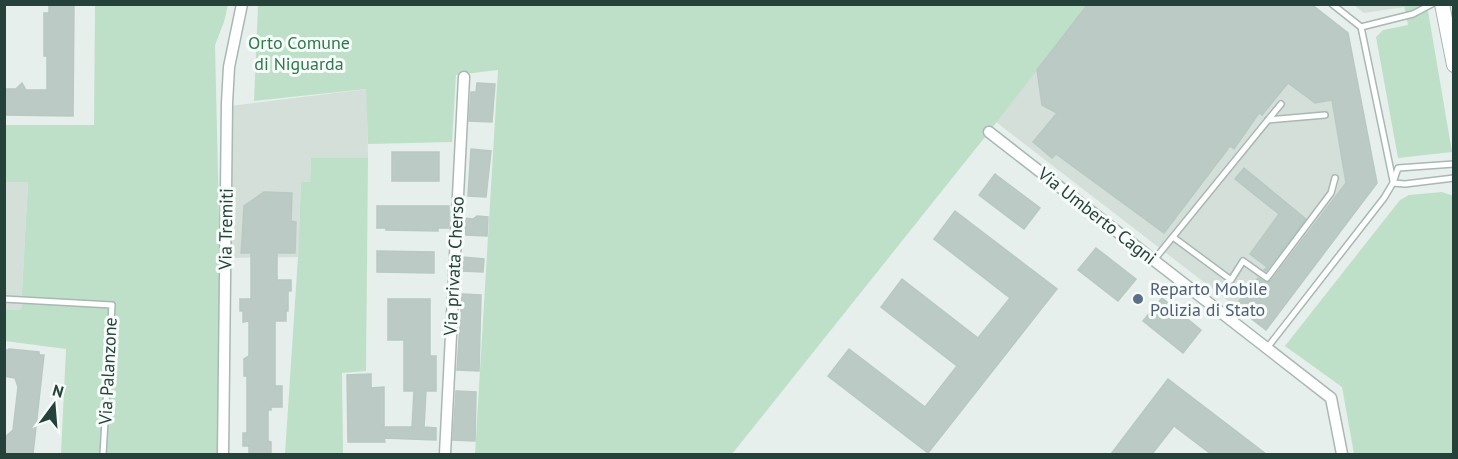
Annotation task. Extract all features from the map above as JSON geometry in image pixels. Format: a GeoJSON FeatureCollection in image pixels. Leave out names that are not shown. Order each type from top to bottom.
{"type":"FeatureCollection","features":[{"type":"Feature","properties":{"kind":"street","name":"Via Tremiti"},"geometry":{"type":"LineString","coordinates":[[224,454],[227,103],[229,67],[242,4]]}},
{"type":"Feature","properties":{"kind":"street"},"geometry":{"type":"LineString","coordinates":[[1442,4],[1454,65]]}},
{"type":"Feature","properties":{"kind":"street","name":"Via privata Cherso"},"geometry":{"type":"LineString","coordinates":[[445,454],[464,77]]}},
{"type":"Feature","properties":{"kind":"street","name":"Via Umberto Cagni"},"geometry":{"type":"LineString","coordinates":[[989,132],[1331,398],[1342,454]]}},
{"type":"Feature","properties":{"kind":"lane"},"geometry":{"type":"LineString","coordinates":[[1332,4],[1361,27],[1393,183]]}},
{"type":"Feature","properties":{"kind":"lane"},"geometry":{"type":"LineString","coordinates":[[1361,27],[1413,14],[1432,4]]}},
{"type":"Feature","properties":{"kind":"lane"},"geometry":{"type":"LineString","coordinates":[[1154,260],[1281,104]]}},
{"type":"Feature","properties":{"kind":"lane"},"geometry":{"type":"LineString","coordinates":[[1268,120],[1325,115]]}},
{"type":"Feature","properties":{"kind":"lane"},"geometry":{"type":"LineString","coordinates":[[1267,348],[1384,198],[1393,183],[1398,168],[1454,164]]}},
{"type":"Feature","properties":{"kind":"lane"},"geometry":{"type":"LineString","coordinates":[[1173,237],[1231,280],[1244,261],[1267,278],[1331,193],[1335,178]]}},
{"type":"Feature","properties":{"kind":"lane"},"geometry":{"type":"LineString","coordinates":[[1393,183],[1405,184],[1454,178]]}},
{"type":"Feature","properties":{"kind":"lane","name":"Via Palanzone"},"geometry":{"type":"LineString","coordinates":[[4,299],[112,305],[103,454]]}},
{"type":"Feature","properties":{"kind":"shaded area"},"geometry":{"type":"Polygon","coordinates":[[[1088,5],[1311,5],[1348,33],[1377,183],[1266,330],[996,122],[1088,5]]]}},
{"type":"Feature","properties":{"kind":"shaded area"},"geometry":{"type":"Polygon","coordinates":[[[1354,5],[1404,5],[1405,7],[1364,13],[1354,5]]]}},
{"type":"Feature","properties":{"kind":"shaded area"},"geometry":{"type":"Polygon","coordinates":[[[367,89],[368,158],[311,158],[310,182],[301,183],[298,257],[229,258],[230,106],[367,89]]]}},
{"type":"Feature","properties":{"kind":"shaded area"},"geometry":{"type":"Polygon","coordinates":[[[28,181],[21,310],[5,309],[4,182],[28,181]]]}},
{"type":"Feature","properties":{"kind":"green space"},"geometry":{"type":"Polygon","coordinates":[[[95,5],[228,5],[215,45],[220,258],[219,454],[61,454],[66,349],[5,341],[4,309],[21,310],[28,182],[5,182],[5,125],[94,125],[95,5]]]}},
{"type":"Feature","properties":{"kind":"green space","name":"Orto Comune di Niguarda"},"geometry":{"type":"Polygon","coordinates":[[[258,5],[1088,5],[732,454],[475,454],[498,70],[456,75],[452,142],[368,144],[366,89],[254,101],[258,5]]]}},
{"type":"Feature","properties":{"kind":"green space"},"geometry":{"type":"Polygon","coordinates":[[[1404,5],[1427,5],[1452,152],[1398,158],[1376,37],[1383,30],[1408,25],[1404,5]]]}},
{"type":"Feature","properties":{"kind":"green space"},"geometry":{"type":"Polygon","coordinates":[[[311,158],[368,158],[366,371],[342,373],[343,454],[285,454],[301,182],[310,182],[311,158]]]}},
{"type":"Feature","properties":{"kind":"green space"},"geometry":{"type":"Polygon","coordinates":[[[1442,192],[1454,196],[1453,454],[1354,454],[1342,387],[1285,346],[1400,200],[1409,195],[1442,192]]]}},
{"type":"Feature","properties":{"kind":"building"},"geometry":{"type":"Polygon","coordinates":[[[49,4],[74,4],[73,116],[4,115],[4,89],[16,89],[22,83],[26,90],[47,90],[44,13],[49,13],[49,4]]]}},
{"type":"Feature","properties":{"kind":"building"},"geometry":{"type":"Polygon","coordinates":[[[1088,4],[1311,4],[1348,33],[1377,183],[1266,330],[1235,306],[1258,278],[1266,283],[1271,281],[1346,183],[1332,100],[1315,103],[1288,83],[1262,115],[1259,113],[1234,149],[1230,146],[1164,233],[1056,154],[1052,158],[1033,142],[1057,113],[1042,105],[1037,70],[1088,4]]]}},
{"type":"Feature","properties":{"kind":"building"},"geometry":{"type":"Polygon","coordinates":[[[477,83],[495,84],[492,122],[469,121],[471,92],[476,92],[477,83]]]}},
{"type":"Feature","properties":{"kind":"building"},"geometry":{"type":"Polygon","coordinates":[[[471,149],[491,151],[486,197],[468,196],[471,149]]]}},
{"type":"Feature","properties":{"kind":"building"},"geometry":{"type":"Polygon","coordinates":[[[392,152],[439,152],[439,181],[392,181],[392,152]]]}},
{"type":"Feature","properties":{"kind":"building"},"geometry":{"type":"Polygon","coordinates":[[[1244,168],[1306,219],[1266,271],[1264,270],[1267,267],[1250,254],[1279,214],[1235,179],[1244,168]]]}},
{"type":"Feature","properties":{"kind":"building"},"geometry":{"type":"Polygon","coordinates":[[[995,174],[1040,208],[1024,229],[979,195],[995,174]]]}},
{"type":"Feature","properties":{"kind":"building"},"geometry":{"type":"Polygon","coordinates":[[[264,192],[292,193],[291,221],[296,222],[295,253],[277,253],[277,280],[291,280],[286,321],[275,321],[275,386],[282,386],[282,407],[271,407],[271,410],[268,410],[268,441],[271,442],[271,454],[249,454],[249,446],[243,446],[243,433],[247,433],[247,376],[244,376],[244,359],[249,356],[249,321],[243,322],[240,299],[251,299],[251,253],[241,253],[244,206],[264,192]]]}},
{"type":"Feature","properties":{"kind":"building"},"geometry":{"type":"Polygon","coordinates":[[[377,206],[449,206],[449,228],[438,228],[438,231],[377,228],[377,206]]]}},
{"type":"Feature","properties":{"kind":"building"},"geometry":{"type":"Polygon","coordinates":[[[955,211],[1057,289],[928,453],[828,376],[849,349],[925,407],[957,366],[881,307],[902,279],[978,338],[1010,298],[934,239],[955,211]]]}},
{"type":"Feature","properties":{"kind":"building"},"geometry":{"type":"Polygon","coordinates":[[[477,216],[488,217],[487,236],[466,235],[464,218],[473,219],[477,216]]]}},
{"type":"Feature","properties":{"kind":"building"},"geometry":{"type":"Polygon","coordinates":[[[1096,248],[1136,279],[1118,301],[1078,270],[1096,248]]]}},
{"type":"Feature","properties":{"kind":"building"},"geometry":{"type":"Polygon","coordinates":[[[377,251],[434,252],[434,273],[377,272],[377,251]]]}},
{"type":"Feature","properties":{"kind":"building"},"geometry":{"type":"Polygon","coordinates":[[[462,257],[484,259],[483,272],[462,271],[462,257]]]}},
{"type":"Feature","properties":{"kind":"building"},"geometry":{"type":"Polygon","coordinates":[[[462,294],[481,295],[479,371],[457,370],[462,294]]]}},
{"type":"Feature","properties":{"kind":"building"},"geometry":{"type":"Polygon","coordinates":[[[1162,298],[1201,330],[1183,353],[1143,321],[1162,298]]]}},
{"type":"Feature","properties":{"kind":"building"},"geometry":{"type":"Polygon","coordinates":[[[388,299],[430,299],[430,356],[436,356],[436,391],[426,391],[424,427],[436,428],[436,440],[384,438],[385,442],[348,442],[347,375],[371,374],[371,388],[384,387],[384,427],[412,427],[414,391],[404,391],[404,340],[388,340],[388,299]]]}},
{"type":"Feature","properties":{"kind":"building"},"geometry":{"type":"Polygon","coordinates":[[[4,350],[39,352],[39,355],[44,355],[33,454],[4,454],[4,438],[13,430],[18,387],[15,378],[4,376],[4,350]]]}},
{"type":"Feature","properties":{"kind":"building"},"geometry":{"type":"Polygon","coordinates":[[[1168,379],[1266,454],[1211,454],[1174,426],[1152,454],[1111,454],[1168,379]]]}},
{"type":"Feature","properties":{"kind":"building"},"geometry":{"type":"Polygon","coordinates":[[[456,391],[476,392],[475,441],[453,440],[456,391]]]}},
{"type":"Feature","properties":{"kind":"place","name":"Reparto Mobile Polizia di Stato"},"geometry":{"type":"Point","coordinates":[1138,299]}}]}
